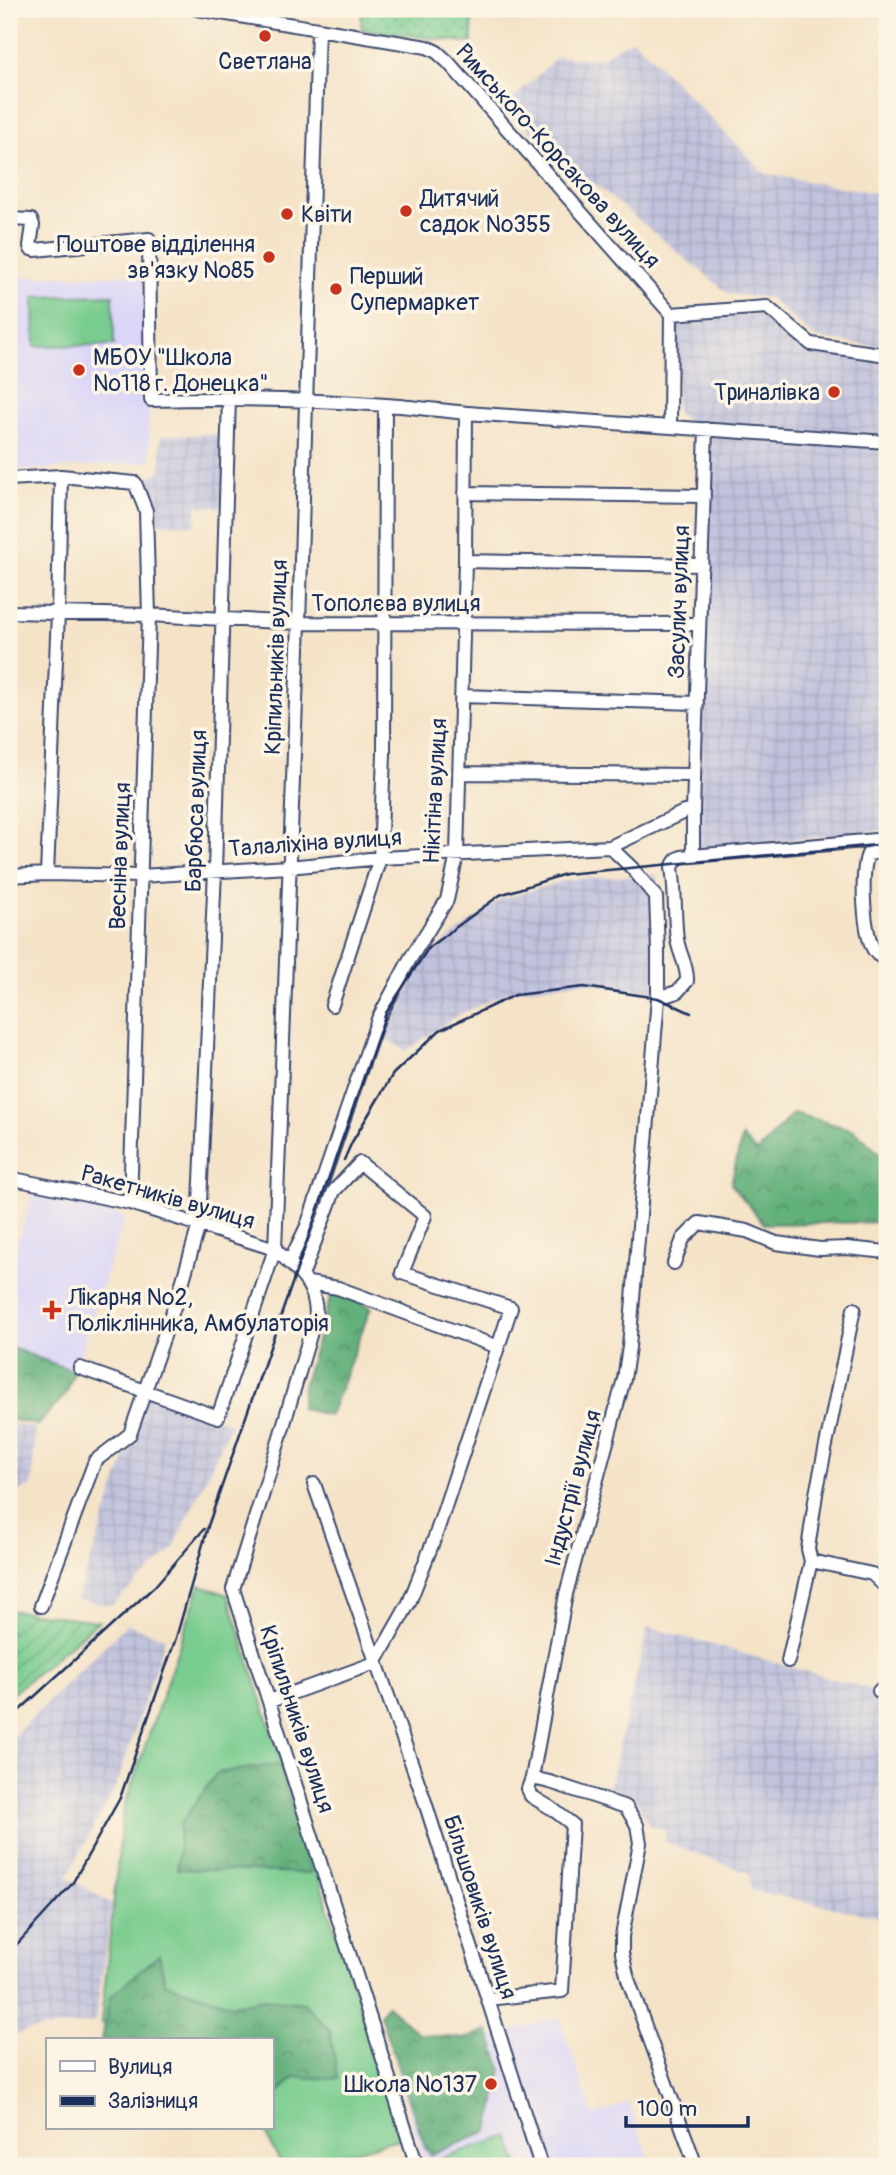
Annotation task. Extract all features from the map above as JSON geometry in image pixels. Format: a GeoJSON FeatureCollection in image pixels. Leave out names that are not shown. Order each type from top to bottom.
{"type":"FeatureCollection","features":[{"type":"Feature","properties":{"kind":"street","name":"Римського-Корсакова вулиця"},"geometry":{"type":"LineString","coordinates":[[197,9],[427,47],[436,51],[671,314]]}},
{"type":"Feature","properties":{"kind":"street","name":"Кріпильників вулиця"},"geometry":{"type":"LineString","coordinates":[[146,1392],[218,1417],[275,1249],[318,29]]}},
{"type":"Feature","properties":{"kind":"street"},"geometry":{"type":"LineString","coordinates":[[9,219],[31,220],[33,225],[30,246],[35,250],[149,239],[151,400],[229,398],[385,404],[466,413],[887,442]]}},
{"type":"Feature","properties":{"kind":"street"},"geometry":{"type":"LineString","coordinates":[[670,426],[671,314],[767,307],[811,344],[887,355]]}},
{"type":"Feature","properties":{"kind":"street","name":"Барбюса вулиця"},"geometry":{"type":"LineString","coordinates":[[41,1606],[95,1461],[130,1434],[181,1287],[199,1225],[215,871],[229,398]]}},
{"type":"Feature","properties":{"kind":"street"},"geometry":{"type":"LineString","coordinates":[[332,1005],[380,858],[384,754],[385,404]]}},
{"type":"Feature","properties":{"kind":"street","name":"Нікітіна вулиця"},"geometry":{"type":"LineString","coordinates":[[289,1263],[307,1226],[379,1019],[410,959],[447,900],[457,855],[466,413]]}},
{"type":"Feature","properties":{"kind":"street","name":"Засулич вулиця"},"geometry":{"type":"LineString","coordinates":[[693,856],[706,429]]}},
{"type":"Feature","properties":{"kind":"street"},"geometry":{"type":"LineString","coordinates":[[9,479],[61,477],[47,874]]}},
{"type":"Feature","properties":{"kind":"street","name":"Весніна вулиця"},"geometry":{"type":"LineString","coordinates":[[61,477],[135,483],[146,511],[149,615],[130,1203]]}},
{"type":"Feature","properties":{"kind":"street"},"geometry":{"type":"LineString","coordinates":[[465,493],[704,496]]}},
{"type":"Feature","properties":{"kind":"street"},"geometry":{"type":"LineString","coordinates":[[465,561],[702,565]]}},
{"type":"Feature","properties":{"kind":"street","name":"Тополєва вулиця"},"geometry":{"type":"LineString","coordinates":[[9,612],[149,615],[299,623],[699,624]]}},
{"type":"Feature","properties":{"kind":"street"},"geometry":{"type":"LineString","coordinates":[[461,696],[697,703]]}},
{"type":"Feature","properties":{"kind":"street"},"geometry":{"type":"LineString","coordinates":[[459,773],[694,775]]}},
{"type":"Feature","properties":{"kind":"street"},"geometry":{"type":"LineString","coordinates":[[610,847],[693,810]]}},
{"type":"Feature","properties":{"kind":"street"},"geometry":{"type":"LineString","coordinates":[[658,998],[677,992],[687,981],[688,972],[678,949],[672,868],[680,856],[887,839]]}},
{"type":"Feature","properties":{"kind":"street","name":"Талаліхіна вулиця"},"geometry":{"type":"LineString","coordinates":[[9,876],[140,876],[289,867],[380,858],[610,847]]}},
{"type":"Feature","properties":{"kind":"street","name":"Індустрії вулиця"},"geometry":{"type":"LineString","coordinates":[[533,1778],[566,1594],[624,1378],[629,1347],[658,998],[656,897],[610,847]]}},
{"type":"Feature","properties":{"kind":"street"},"geometry":{"type":"LineString","coordinates":[[887,851],[868,854],[864,876],[865,913],[870,938],[876,953],[887,960]]}},
{"type":"Feature","properties":{"kind":"street"},"geometry":{"type":"LineString","coordinates":[[9,1112],[9,1178]]}},
{"type":"Feature","properties":{"kind":"street"},"geometry":{"type":"LineString","coordinates":[[270,1700],[375,1663],[409,1603],[435,1537],[511,1308],[402,1273],[425,1216],[360,1163],[334,1191],[305,1279]]}},
{"type":"Feature","properties":{"kind":"street","name":"Ракетників вулиця"},"geometry":{"type":"LineString","coordinates":[[9,1178],[130,1203],[275,1249]]}},
{"type":"Feature","properties":{"kind":"street"},"geometry":{"type":"LineString","coordinates":[[674,1263],[683,1239],[699,1223],[747,1231],[776,1243],[820,1249],[847,1248],[887,1252]]}},
{"type":"Feature","properties":{"kind":"street"},"geometry":{"type":"LineString","coordinates":[[275,1249],[305,1279],[338,1288],[499,1347]]}},
{"type":"Feature","properties":{"kind":"street","name":"Кріпильників вулиця"},"geometry":{"type":"LineString","coordinates":[[305,1279],[316,1302],[316,1315],[233,1589],[417,2166]]}},
{"type":"Feature","properties":{"kind":"street"},"geometry":{"type":"LineString","coordinates":[[788,1661],[811,1561],[808,1549],[816,1494],[854,1309]]}},
{"type":"Feature","properties":{"kind":"street"},"geometry":{"type":"LineString","coordinates":[[80,1368],[146,1392]]}},
{"type":"Feature","properties":{"kind":"street","name":"Більшовиків вулиця"},"geometry":{"type":"LineString","coordinates":[[314,1484],[424,1799],[541,2166]]}},
{"type":"Feature","properties":{"kind":"street"},"geometry":{"type":"LineString","coordinates":[[811,1561],[872,1574],[887,1588]]}},
{"type":"Feature","properties":{"kind":"street"},"geometry":{"type":"LineString","coordinates":[[488,1999],[562,1991],[572,1824],[531,1796],[528,1789],[533,1778],[626,1807],[637,1825],[640,1843],[622,1936],[622,1953],[628,1979],[696,2166]]}},
{"type":"Feature","properties":{"kind":"shaded area"},"geometry":{"type":"Polygon","coordinates":[[[633,39],[765,174],[887,195],[887,348],[815,338],[770,298],[729,294],[503,109],[557,57],[599,59],[633,39]]]}},
{"type":"Feature","properties":{"kind":"shaded area","name":"МБОУ \"Школа №118 г. Донецка\""},"geometry":{"type":"Polygon","coordinates":[[[147,275],[150,462],[9,471],[9,277],[147,275]]]}},
{"type":"Feature","properties":{"kind":"shaded area"},"geometry":{"type":"Polygon","coordinates":[[[765,314],[810,349],[882,362],[887,369],[887,830],[697,849],[712,443],[676,411],[676,320],[765,314]]]}},
{"type":"Feature","properties":{"kind":"shaded area"},"geometry":{"type":"Polygon","coordinates":[[[226,434],[224,507],[196,506],[196,525],[152,523],[149,477],[161,471],[161,436],[226,434]]]}},
{"type":"Feature","properties":{"kind":"shaded area"},"geometry":{"type":"Polygon","coordinates":[[[657,875],[664,994],[583,982],[511,990],[456,1016],[406,1051],[383,1036],[428,955],[501,899],[571,879],[657,875]]]}},
{"type":"Feature","properties":{"kind":"shaded area","name":"Лікарня №2, Поліклінника, Амбулаторія"},"geometry":{"type":"Polygon","coordinates":[[[34,1188],[125,1217],[74,1371],[9,1347],[9,1272],[34,1188]]]}},
{"type":"Feature","properties":{"kind":"shaded area"},"geometry":{"type":"Polygon","coordinates":[[[147,1394],[231,1424],[172,1551],[112,1605],[77,1599],[147,1394]]]}},
{"type":"Feature","properties":{"kind":"shaded area"},"geometry":{"type":"Polygon","coordinates":[[[9,1423],[35,1428],[32,1486],[9,1495],[9,1423]]]}},
{"type":"Feature","properties":{"kind":"shaded area"},"geometry":{"type":"Polygon","coordinates":[[[127,1624],[165,1638],[117,1784],[67,1877],[112,1904],[95,2022],[25,2031],[9,2037],[9,1740],[127,1624]]]}},
{"type":"Feature","properties":{"kind":"shaded area"},"geometry":{"type":"Polygon","coordinates":[[[648,1627],[887,1694],[887,1919],[751,1890],[749,1873],[665,1842],[665,1829],[648,1825],[636,1798],[608,1791],[648,1627]]]}},
{"type":"Feature","properties":{"kind":"shaded area","name":"Школа №137"},"geometry":{"type":"Polygon","coordinates":[[[559,2017],[593,2116],[629,2103],[652,2166],[426,2166],[395,2065],[559,2017]]]}},
{"type":"Feature","properties":{"kind":"green space"},"geometry":{"type":"Polygon","coordinates":[[[362,9],[472,9],[472,43],[361,29],[362,9]]]}},
{"type":"Feature","properties":{"kind":"green space"},"geometry":{"type":"Polygon","coordinates":[[[113,295],[114,345],[35,346],[34,297],[113,295]]]}},
{"type":"Feature","properties":{"kind":"green space"},"geometry":{"type":"Polygon","coordinates":[[[793,1113],[854,1130],[887,1161],[887,1222],[764,1224],[731,1184],[742,1137],[757,1153],[793,1113]]]}},
{"type":"Feature","properties":{"kind":"green space"},"geometry":{"type":"Polygon","coordinates":[[[332,1292],[371,1307],[330,1415],[301,1409],[303,1386],[332,1292]]]}},
{"type":"Feature","properties":{"kind":"green space"},"geometry":{"type":"Polygon","coordinates":[[[9,1347],[74,1371],[66,1394],[38,1425],[9,1419],[9,1347]]]}},
{"type":"Feature","properties":{"kind":"green space"},"geometry":{"type":"Polygon","coordinates":[[[200,1585],[228,1595],[402,2138],[298,2166],[282,2166],[264,2130],[273,2130],[273,2038],[127,2038],[101,2023],[123,1811],[200,1585]]]}},
{"type":"Feature","properties":{"kind":"green space"},"geometry":{"type":"Polygon","coordinates":[[[9,1610],[99,1621],[9,1696],[9,1610]]]}},
{"type":"Feature","properties":{"kind":"green space"},"geometry":{"type":"Polygon","coordinates":[[[279,1764],[311,1873],[177,1869],[180,1824],[217,1773],[279,1764]]]}},
{"type":"Feature","properties":{"kind":"green space"},"geometry":{"type":"Polygon","coordinates":[[[159,1955],[165,1983],[232,2005],[265,1999],[304,2003],[330,2031],[338,2079],[295,2077],[273,2096],[273,2038],[102,2038],[110,1997],[159,1955]]]}},
{"type":"Feature","properties":{"kind":"green space"},"geometry":{"type":"Polygon","coordinates":[[[387,2005],[419,2034],[465,2039],[488,2031],[502,2069],[489,2131],[431,2155],[426,2149],[380,2015],[387,2005]]]}},
{"type":"Feature","properties":{"kind":"green space"},"geometry":{"type":"Polygon","coordinates":[[[509,2136],[519,2166],[443,2166],[441,2158],[509,2136]]]}},
{"type":"Feature","properties":{"kind":"railway"},"geometry":{"type":"LineString","coordinates":[[9,1953],[72,1884],[120,1798],[176,1638],[209,1523],[386,1013],[429,947],[500,895],[565,874],[887,844]]}},
{"type":"Feature","properties":{"kind":"railway"},"geometry":{"type":"LineString","coordinates":[[344,1160],[393,1074],[440,1030],[515,995],[584,987],[658,998],[691,1013]]}},
{"type":"Feature","properties":{"kind":"railway"},"geometry":{"type":"LineString","coordinates":[[9,1720],[155,1586],[204,1529]]}},
{"type":"Feature","properties":{"kind":"place","name":"Светлана"},"geometry":{"type":"Point","coordinates":[265,36]}},
{"type":"Feature","properties":{"kind":"place","name":"Дитячий садок №355"},"geometry":{"type":"Point","coordinates":[406,211]}},
{"type":"Feature","properties":{"kind":"place","name":"Квіти"},"geometry":{"type":"Point","coordinates":[287,214]}},
{"type":"Feature","properties":{"kind":"place","name":"Поштове відділення зв'язку №85"},"geometry":{"type":"Point","coordinates":[269,257]}},
{"type":"Feature","properties":{"kind":"place","name":"Перший Супермаркет"},"geometry":{"type":"Point","coordinates":[336,289]}},
{"type":"Feature","properties":{"kind":"place","name":"МБОУ \"Школа №118 г. Донецка\""},"geometry":{"type":"Point","coordinates":[79,370]}},
{"type":"Feature","properties":{"kind":"place","name":"Триналівка"},"geometry":{"type":"Point","coordinates":[834,392]}},
{"type":"Feature","properties":{"kind":"place","name":"Лікарня №2, Поліклінника, Амбулаторія"},"geometry":{"type":"Point","coordinates":[52,1310]}},
{"type":"Feature","properties":{"kind":"place","name":"Школа №137"},"geometry":{"type":"Point","coordinates":[491,2084]}}]}
